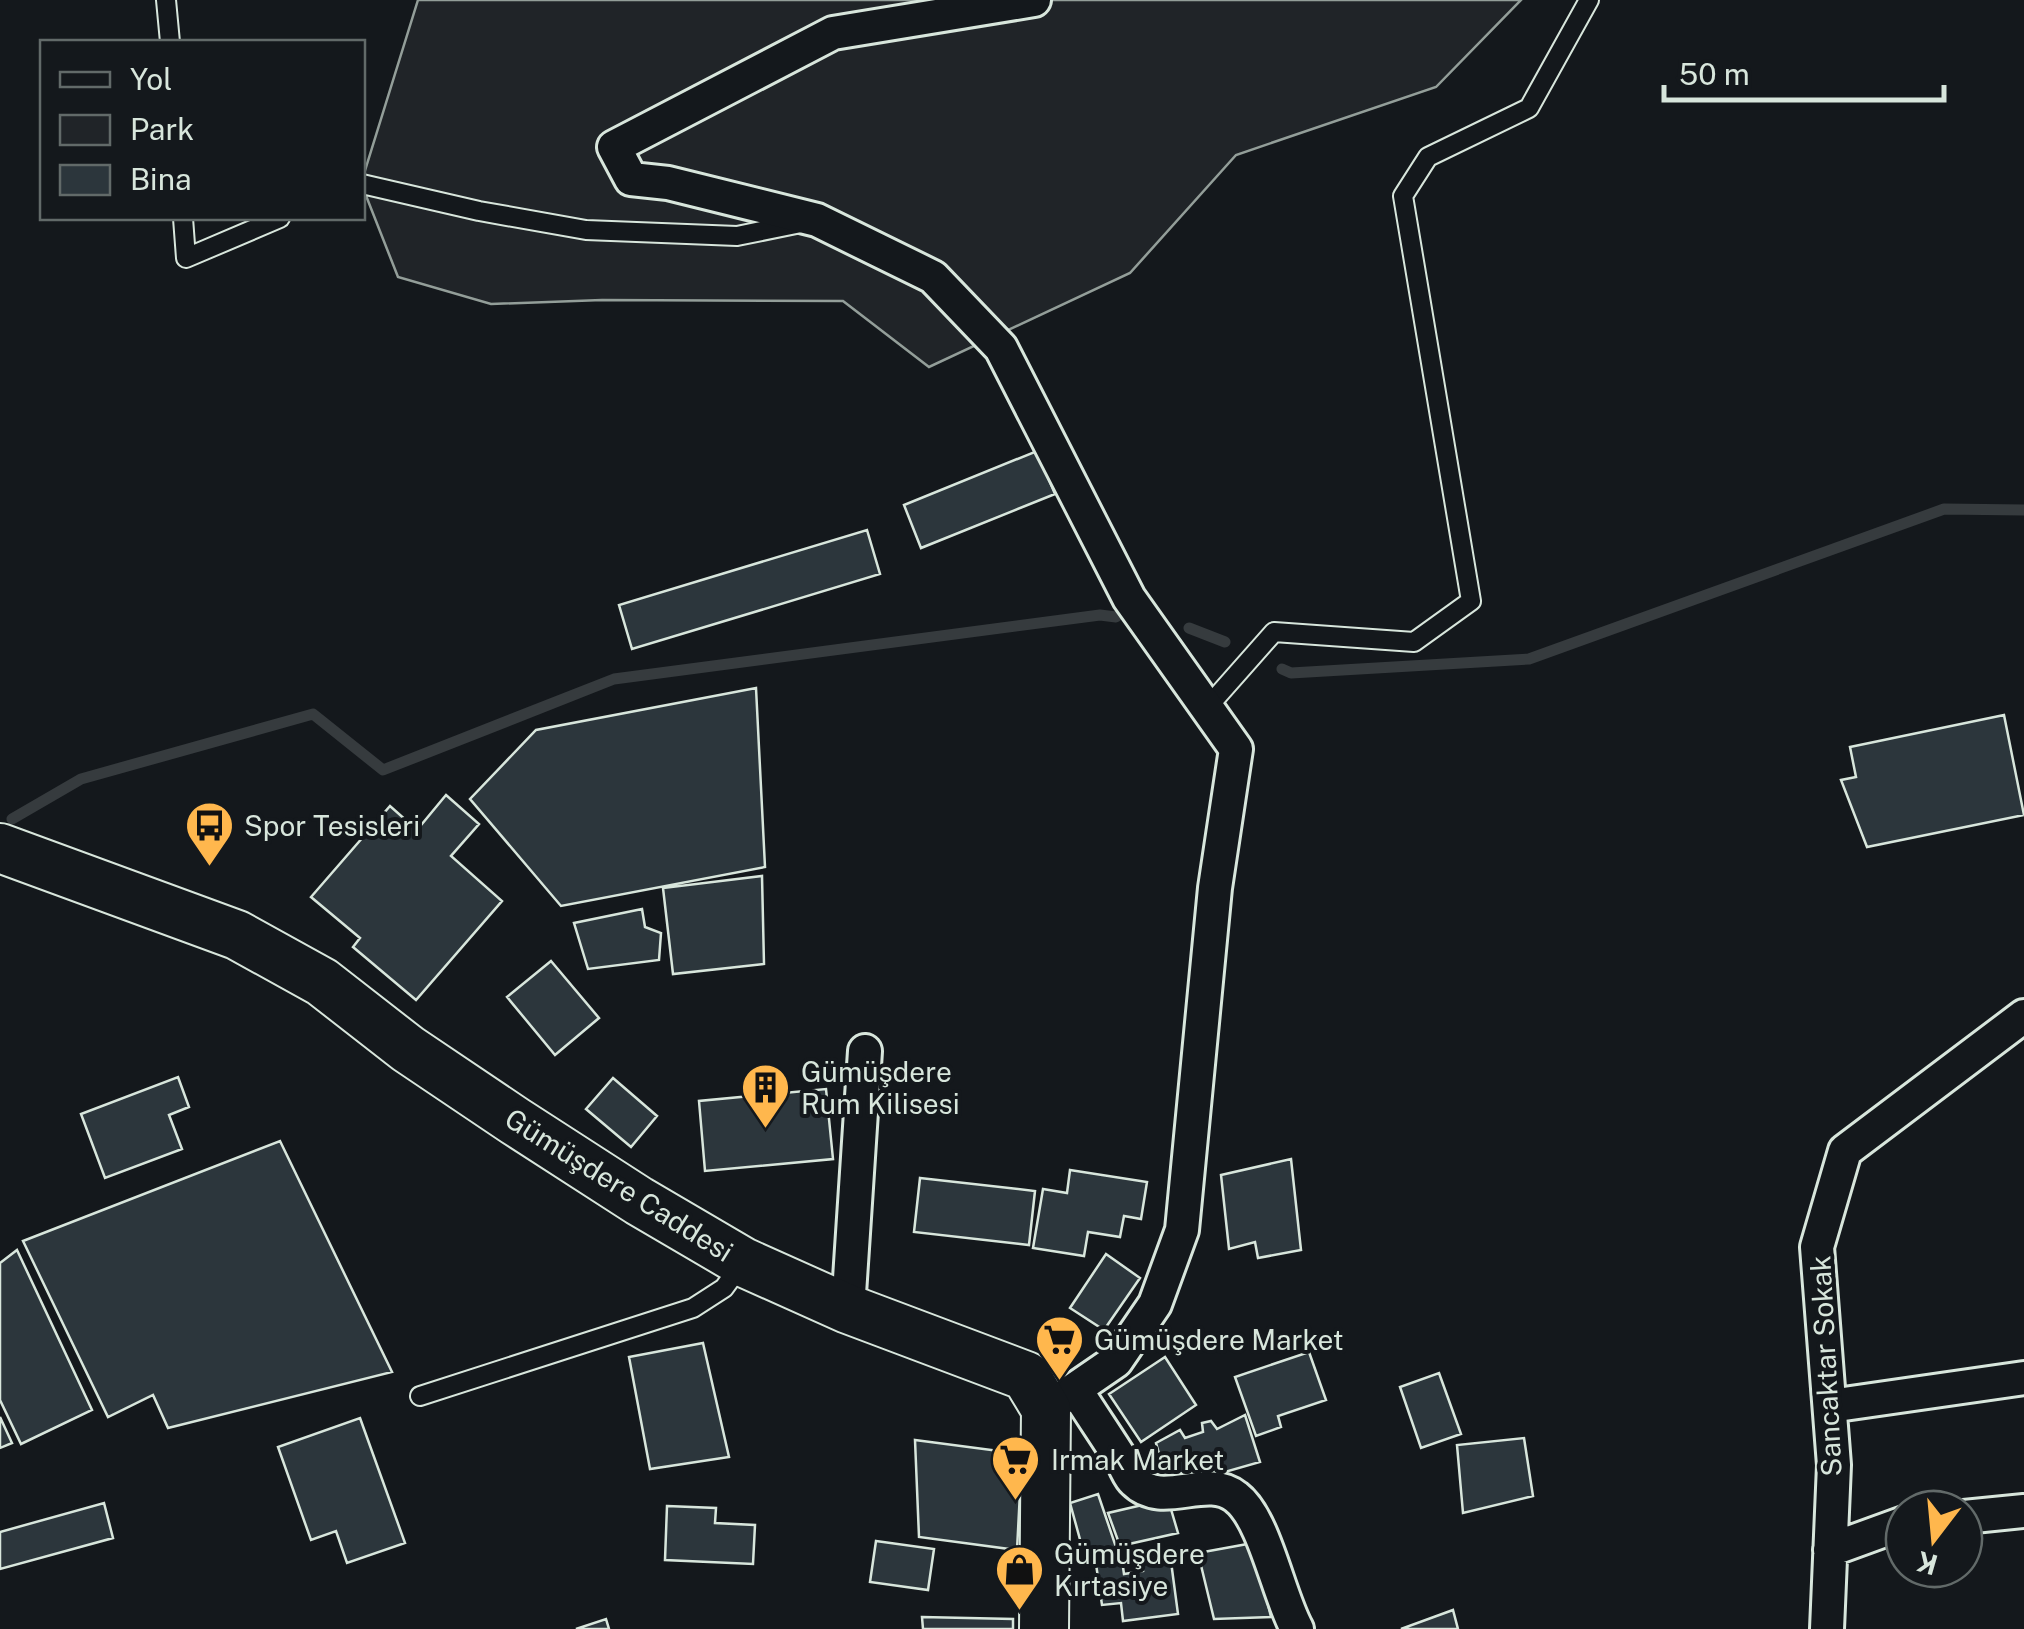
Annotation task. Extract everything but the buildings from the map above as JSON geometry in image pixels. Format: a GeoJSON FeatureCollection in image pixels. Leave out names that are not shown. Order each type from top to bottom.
{"type":"FeatureCollection","features":[{"type":"Feature","properties":{"kind":"street"},"geometry":{"type":"LineString","coordinates":[[1034,0],[833,33],[614,147],[631,178],[668,183],[817,220],[933,277],[1001,348],[1129,598],[1236,749],[1214,888],[1182,1230],[1156,1304],[1116,1361],[1061,1399]]}},
{"type":"Feature","properties":{"kind":"street","name":"Gümüşdere Caddesi"},"geometry":{"type":"LineString","coordinates":[[0,848],[237,935],[322,982],[408,1049],[515,1121],[743,1262],[848,1309],[1026,1376],[1061,1399]]}},
{"type":"Feature","properties":{"kind":"street","name":"Sancaktar Sokak"},"geometry":{"type":"LineString","coordinates":[[1827,1629],[1834,1465],[1817,1248],[1845,1150],[2024,1016]]}},
{"type":"Feature","properties":{"kind":"street"},"geometry":{"type":"LineString","coordinates":[[848,1309],[865,1052]]}},
{"type":"Feature","properties":{"kind":"street"},"geometry":{"type":"LineString","coordinates":[[1830,1406],[2024,1378]]}},
{"type":"Feature","properties":{"kind":"street"},"geometry":{"type":"LineString","coordinates":[[1061,1399],[1134,1482],[1170,1494],[1220,1487],[1239,1498],[1253,1520],[1289,1622]]}},
{"type":"Feature","properties":{"kind":"street"},"geometry":{"type":"LineString","coordinates":[[1044,1629],[1061,1399]]}},
{"type":"Feature","properties":{"kind":"street"},"geometry":{"type":"LineString","coordinates":[[1984,1515],[2024,1511]]}},
{"type":"Feature","properties":{"kind":"street"},"geometry":{"type":"LineString","coordinates":[[1830,1550],[1884,1530]]}},
{"type":"Feature","properties":{"kind":"lane"},"geometry":{"type":"LineString","coordinates":[[166,0],[170,40]]}},
{"type":"Feature","properties":{"kind":"lane"},"geometry":{"type":"LineString","coordinates":[[1205,710],[1274,632],[1414,642],[1470,600],[1403,196],[1428,157],[1529,108],[1589,0]]}},
{"type":"Feature","properties":{"kind":"lane"},"geometry":{"type":"LineString","coordinates":[[365,185],[480,212],[586,230],[737,236],[817,220]]}},
{"type":"Feature","properties":{"kind":"lane"},"geometry":{"type":"LineString","coordinates":[[183,220],[186,258],[275,220]]}},
{"type":"Feature","properties":{"kind":"lane"},"geometry":{"type":"LineString","coordinates":[[420,1396],[693,1308],[724,1288],[743,1262]]}},
{"type":"Feature","properties":{"kind":"green space"},"geometry":{"type":"Polygon","coordinates":[[[418,0],[1521,0],[1436,87],[1236,155],[1130,273],[929,367],[843,301],[602,300],[491,304],[398,277],[365,193],[365,171],[418,0]]]}},
{"type":"Feature","properties":{"kind":"waterway"},"geometry":{"type":"LineString","coordinates":[[1282,669],[1291,673],[1529,659],[1944,509],[2024,510]]}},
{"type":"Feature","properties":{"kind":"waterway"},"geometry":{"type":"LineString","coordinates":[[12,819],[81,779],[313,714],[383,770],[614,679],[1100,615],[1116,617]]}},
{"type":"Feature","properties":{"kind":"waterway"},"geometry":{"type":"LineString","coordinates":[[1189,628],[1225,642]]}},
{"type":"Feature","properties":{"kind":"place","name":"Spor Tesisleri"},"geometry":{"type":"Point","coordinates":[209,868]}},
{"type":"Feature","properties":{"kind":"place","name":"Gümüşdere Rum Kilisesi"},"geometry":{"type":"Point","coordinates":[766,1130]}},
{"type":"Feature","properties":{"kind":"place","name":"Gümüşdere Market"},"geometry":{"type":"Point","coordinates":[1059,1382]}},
{"type":"Feature","properties":{"kind":"place","name":"Irmak Market"},"geometry":{"type":"Point","coordinates":[1016,1502]}},
{"type":"Feature","properties":{"kind":"place","name":"Gümüşdere Kırtasiye"},"geometry":{"type":"Point","coordinates":[1019,1612]}}]}
